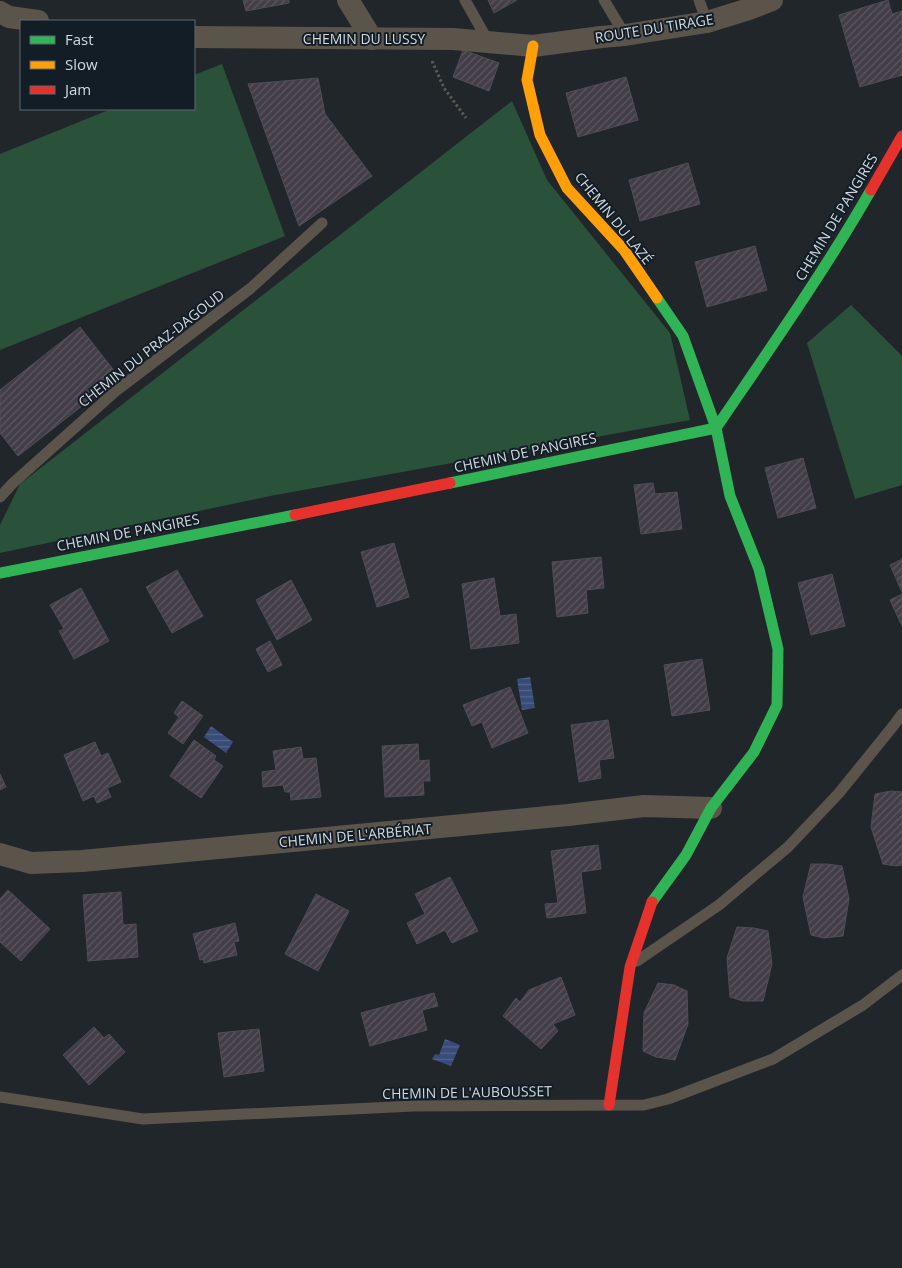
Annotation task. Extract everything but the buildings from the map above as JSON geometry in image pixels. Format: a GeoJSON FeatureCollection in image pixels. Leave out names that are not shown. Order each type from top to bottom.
{"type":"FeatureCollection","features":[{"type":"Feature","properties":{"kind":"street"},"geometry":{"type":"LineString","coordinates":[[348,0],[372,39]]}},
{"type":"Feature","properties":{"kind":"street","name":"ROUTE DU TIRAGE"},"geometry":{"type":"LineString","coordinates":[[533,46],[625,35],[707,22],[772,0]]}},
{"type":"Feature","properties":{"kind":"street"},"geometry":{"type":"LineString","coordinates":[[0,12],[8,17],[30,20]]}},
{"type":"Feature","properties":{"kind":"street","name":"CHEMIN DU LUSSY"},"geometry":{"type":"LineString","coordinates":[[195,37],[422,38],[488,41],[533,46]]}},
{"type":"Feature","properties":{"kind":"street","name":"CHEMIN DU LAZÉ"},"geometry":{"type":"LineString","coordinates":[[533,46],[527,80],[540,135],[567,188],[624,250],[683,336],[716,428]]}},
{"type":"Feature","properties":{"kind":"street","name":"CHEMIN DE PANGIRES"},"geometry":{"type":"LineString","coordinates":[[0,573],[716,428],[779,336],[853,222],[902,136]]}},
{"type":"Feature","properties":{"kind":"street"},"geometry":{"type":"LineString","coordinates":[[608,1105],[630,967],[653,899],[686,855],[712,808],[754,752],[777,705],[778,650],[759,569],[730,496],[716,428]]}},
{"type":"Feature","properties":{"kind":"street","name":"CHEMIN DE L'ARBÉRIAT"},"geometry":{"type":"LineString","coordinates":[[0,854],[31,863],[82,861],[559,816],[644,806],[712,808]]}},
{"type":"Feature","properties":{"kind":"lane"},"geometry":{"type":"LineString","coordinates":[[465,0],[488,41]]}},
{"type":"Feature","properties":{"kind":"lane"},"geometry":{"type":"LineString","coordinates":[[604,0],[625,35]]}},
{"type":"Feature","properties":{"kind":"lane"},"geometry":{"type":"LineString","coordinates":[[699,0],[707,22]]}},
{"type":"Feature","properties":{"kind":"lane","name":"CHEMIN DU PRAZ-DAGOUD"},"geometry":{"type":"LineString","coordinates":[[0,497],[13,483],[117,390],[251,288],[322,223]]}},
{"type":"Feature","properties":{"kind":"lane"},"geometry":{"type":"LineString","coordinates":[[630,967],[720,905],[788,847],[839,793],[902,714]]}},
{"type":"Feature","properties":{"kind":"lane","name":"CHEMIN DE L'AUBOUSSET"},"geometry":{"type":"LineString","coordinates":[[0,1097],[143,1118],[414,1106],[644,1105],[668,1099],[774,1059],[863,1006],[902,975]]}},
{"type":"Feature","properties":{"kind":"path"},"geometry":{"type":"LineString","coordinates":[[422,38],[444,88],[466,118]]}},
{"type":"Feature","properties":{"kind":"green space"},"geometry":{"type":"Polygon","coordinates":[[[222,64],[285,236],[0,350],[0,154],[109,110],[195,110],[195,75],[222,64]]]}},
{"type":"Feature","properties":{"kind":"green space"},"geometry":{"type":"Polygon","coordinates":[[[512,101],[547,180],[670,333],[690,420],[270,496],[0,553],[0,525],[20,484],[512,101]]]}},
{"type":"Feature","properties":{"kind":"green space"},"geometry":{"type":"Polygon","coordinates":[[[851,305],[902,356],[902,485],[855,499],[807,343],[851,305]]]}},
{"type":"Feature","properties":{"kind":"water"},"geometry":{"type":"Polygon","coordinates":[[[530,677],[535,708],[522,710],[517,679],[530,677]]]}},
{"type":"Feature","properties":{"kind":"water"},"geometry":{"type":"Polygon","coordinates":[[[211,726],[233,742],[226,753],[204,737],[211,726]]]}},
{"type":"Feature","properties":{"kind":"water"},"geometry":{"type":"Polygon","coordinates":[[[445,1039],[460,1045],[451,1066],[432,1059],[435,1054],[439,1055],[445,1039]]]}},
{"type":"Feature","properties":{"kind":"traffic: fast"},"geometry":{"type":"LineString","coordinates":[[450,483],[716,428],[815,281],[871,190]]}},
{"type":"Feature","properties":{"kind":"traffic: fast"},"geometry":{"type":"LineString","coordinates":[[652,902],[686,855],[711,808],[754,752],[777,705],[778,649],[759,569],[730,496],[716,428],[683,336],[657,298]]}},
{"type":"Feature","properties":{"kind":"traffic: fast"},"geometry":{"type":"LineString","coordinates":[[0,573],[295,515]]}},
{"type":"Feature","properties":{"kind":"traffic: slow"},"geometry":{"type":"LineString","coordinates":[[533,46],[527,80],[540,135],[567,188],[624,250],[657,298]]}},
{"type":"Feature","properties":{"kind":"traffic: jam"},"geometry":{"type":"LineString","coordinates":[[871,190],[902,136]]}},
{"type":"Feature","properties":{"kind":"traffic: jam"},"geometry":{"type":"LineString","coordinates":[[295,515],[450,483]]}},
{"type":"Feature","properties":{"kind":"traffic: jam"},"geometry":{"type":"LineString","coordinates":[[609,1105],[630,967],[652,902]]}}]}
